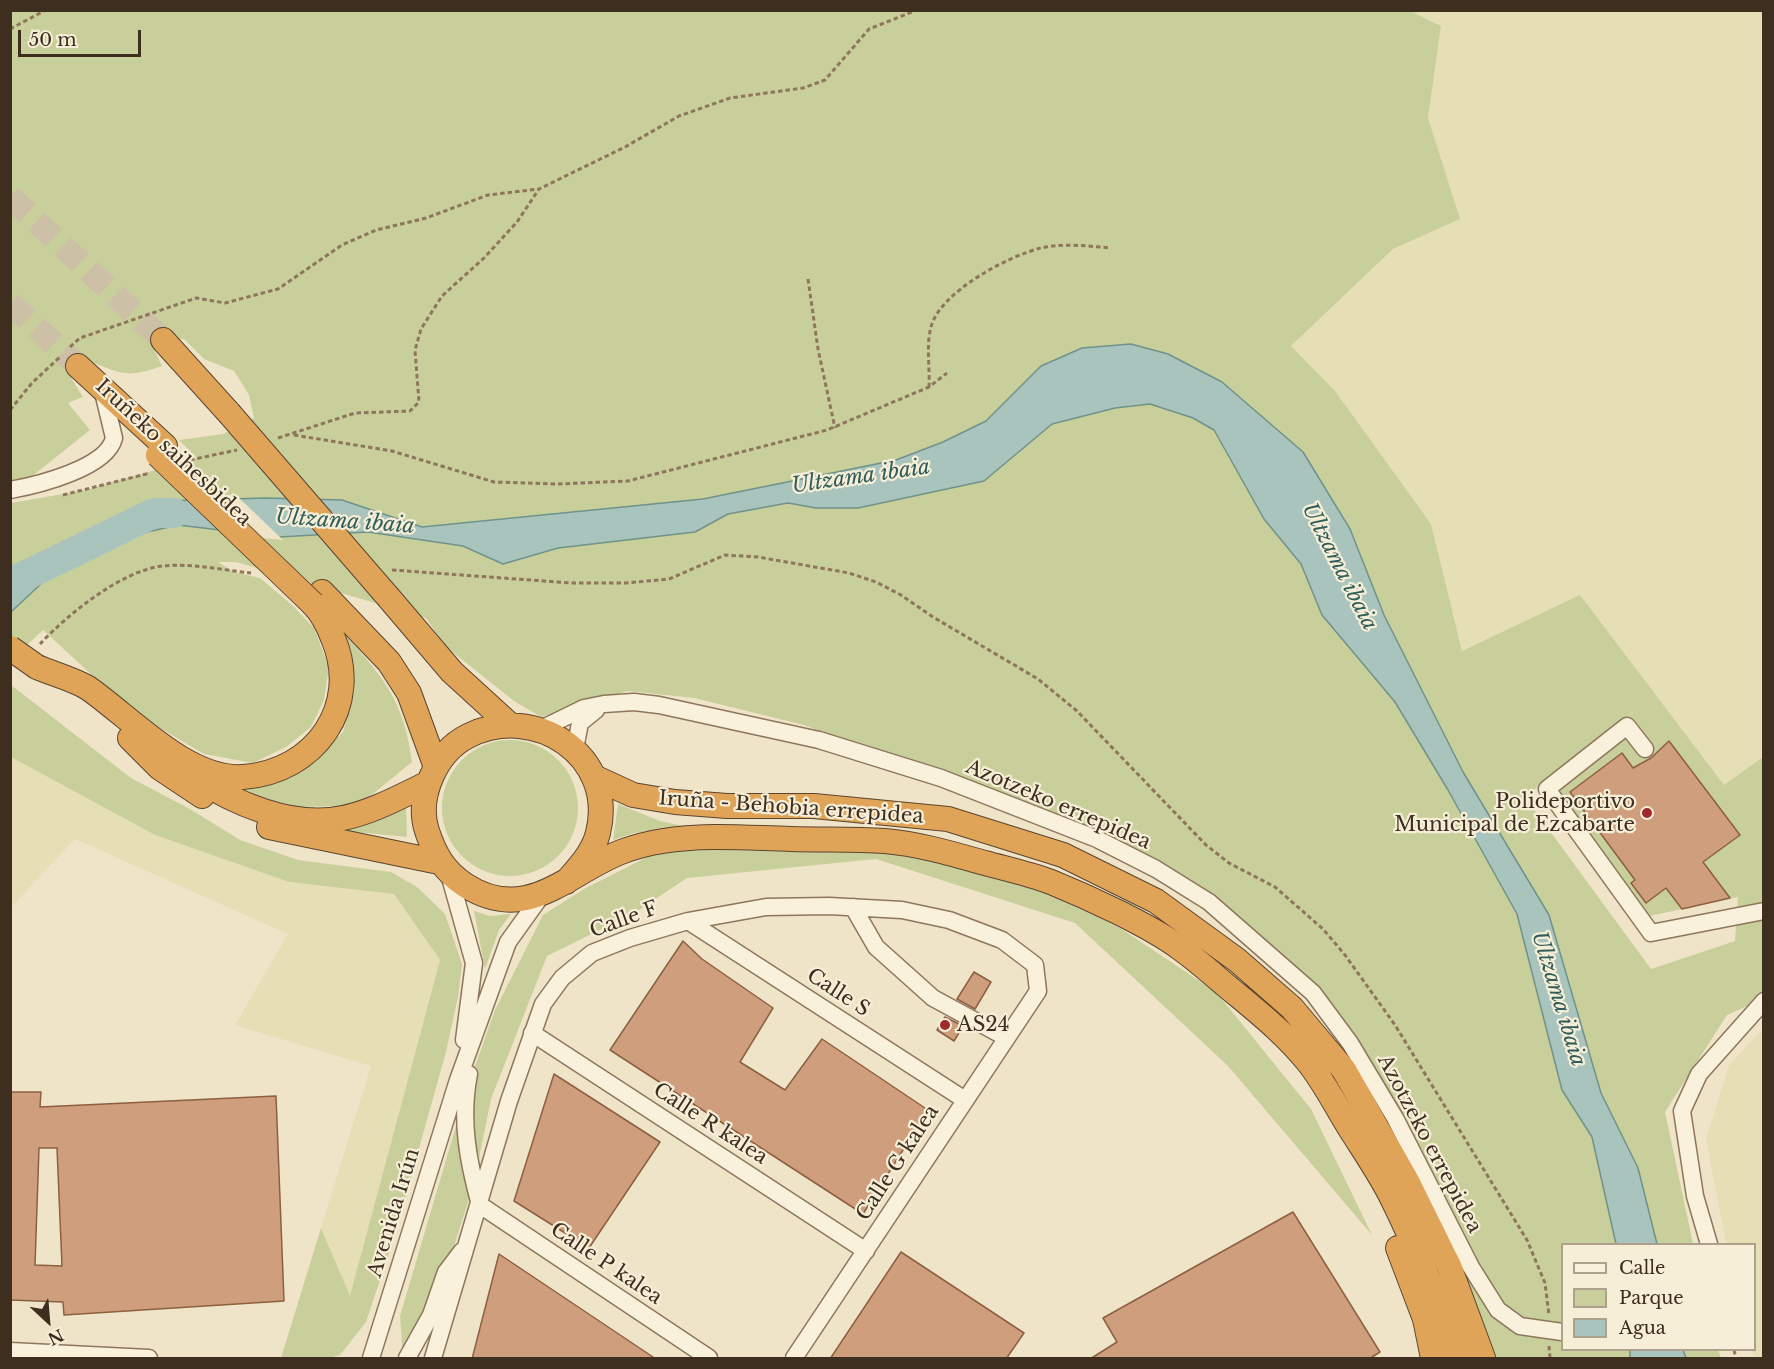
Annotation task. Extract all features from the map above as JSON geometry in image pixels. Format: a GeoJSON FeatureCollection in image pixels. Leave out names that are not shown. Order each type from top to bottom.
{"type":"FeatureCollection","features":[{"type":"Feature","properties":{"kind":"highway"},"geometry":{"type":"LineString","coordinates":[[162,340],[229,413],[452,672],[510,724]]}},
{"type":"Feature","properties":{"kind":"highway","name":"Iruñeko saihesbidea"},"geometry":{"type":"LineString","coordinates":[[78,366],[135,418],[160,457],[389,662],[409,693],[432,775]]}},
{"type":"Feature","properties":{"kind":"highway"},"geometry":{"type":"LineString","coordinates":[[37,667],[85,687],[177,756],[211,773],[242,777],[273,771],[304,755],[326,733],[339,708],[344,680],[340,655],[317,598]]}},
{"type":"Feature","properties":{"kind":"highway"},"geometry":{"type":"LineString","coordinates":[[10,648],[130,738],[214,789],[254,808],[283,816],[312,820],[343,819],[376,808],[432,775]]}},
{"type":"Feature","properties":{"kind":"highway"},"geometry":{"type":"LineString","coordinates":[[130,738],[160,768],[189,788],[219,807],[253,822],[286,832],[444,868],[480,894],[515,900],[541,896],[566,882],[590,854],[598,834],[601,814],[594,777],[575,749],[541,729],[510,724],[467,736],[450,750],[432,775],[424,806],[425,826],[444,868]]}},
{"type":"Feature","properties":{"kind":"highway","name":"Iruña - Behobia errepidea"},"geometry":{"type":"LineString","coordinates":[[594,777],[633,795],[675,802],[727,806],[814,806],[948,819],[1063,855],[1156,901],[1238,960],[1292,1008],[1344,1070],[1408,1183],[1449,1266],[1483,1359]]}},
{"type":"Feature","properties":{"kind":"highway","name":"Iruña - Behobia errepidea"},"geometry":{"type":"LineString","coordinates":[[566,882],[621,852],[662,841],[714,836],[887,841],[946,852],[1050,881],[1178,946],[1271,1022],[1309,1063],[1391,1196],[1429,1277],[1458,1359]]}},
{"type":"Feature","properties":{"kind":"highway"},"geometry":{"type":"LineString","coordinates":[[1323,1085],[1408,1270],[1425,1319],[1433,1359]]}},
{"type":"Feature","properties":{"kind":"street"},"geometry":{"type":"LineString","coordinates":[[10,490],[88,466],[104,456],[114,438],[102,387]]}},
{"type":"Feature","properties":{"kind":"street","name":"Azotzeko errepidea"},"geometry":{"type":"LineString","coordinates":[[541,729],[584,708],[634,702],[659,705],[819,740],[941,778],[1097,839],[1156,869],[1209,903],[1313,993],[1350,1044],[1395,1118],[1472,1267],[1498,1310],[1520,1326],[1561,1332]]}},
{"type":"Feature","properties":{"kind":"street"},"geometry":{"type":"LineString","coordinates":[[575,749],[580,723],[604,704]]}},
{"type":"Feature","properties":{"kind":"street"},"geometry":{"type":"LineString","coordinates":[[1645,749],[1627,726],[1547,789],[1651,933],[1764,911]]}},
{"type":"Feature","properties":{"kind":"street","name":"Avenida Irún"},"geometry":{"type":"LineString","coordinates":[[444,868],[474,963],[458,1080]]}},
{"type":"Feature","properties":{"kind":"street","name":"Avenida Irún"},"geometry":{"type":"LineString","coordinates":[[371,1359],[458,1080],[508,942],[541,896]]}},
{"type":"Feature","properties":{"kind":"street","name":"Calle F"},"geometry":{"type":"LineString","coordinates":[[433,1359],[509,1101],[543,1004],[562,978],[592,953],[630,938],[688,921],[766,907],[853,907],[902,910],[949,920],[1002,940],[1035,965],[1038,991]]}},
{"type":"Feature","properties":{"kind":"street"},"geometry":{"type":"LineString","coordinates":[[853,907],[876,947],[933,999],[1005,1037]]}},
{"type":"Feature","properties":{"kind":"street","name":"Calle S"},"geometry":{"type":"LineString","coordinates":[[688,921],[965,1100]]}},
{"type":"Feature","properties":{"kind":"street","name":"Calle G kalea"},"geometry":{"type":"LineString","coordinates":[[794,1359],[1005,1037],[1038,991]]}},
{"type":"Feature","properties":{"kind":"street"},"geometry":{"type":"LineString","coordinates":[[1708,1243],[1695,1196],[1682,1111],[1699,1074],[1764,1001]]}},
{"type":"Feature","properties":{"kind":"street","name":"Avenida Irún"},"geometry":{"type":"LineString","coordinates":[[480,1205],[468,1157],[465,1098],[482,1015]]}},
{"type":"Feature","properties":{"kind":"street","name":"Calle R kalea"},"geometry":{"type":"LineString","coordinates":[[532,1033],[866,1251]]}},
{"type":"Feature","properties":{"kind":"street","name":"Calle P kalea"},"geometry":{"type":"LineString","coordinates":[[480,1205],[709,1359]]}},
{"type":"Feature","properties":{"kind":"street"},"geometry":{"type":"LineString","coordinates":[[407,1359],[431,1315],[446,1272],[458,1254],[467,1249]]}},
{"type":"Feature","properties":{"kind":"street"},"geometry":{"type":"LineString","coordinates":[[10,1351],[149,1359]]}},
{"type":"Feature","properties":{"kind":"path"},"geometry":{"type":"LineString","coordinates":[[10,29],[46,10]]}},
{"type":"Feature","properties":{"kind":"path"},"geometry":{"type":"LineString","coordinates":[[10,410],[32,382],[80,338],[196,297],[225,303],[278,289],[342,245],[376,230],[426,218],[488,195],[539,189],[625,147],[678,116],[730,98],[803,88],[825,80],[869,29],[917,10]]}},
{"type":"Feature","properties":{"kind":"path"},"geometry":{"type":"LineString","coordinates":[[539,189],[517,222],[442,296],[422,329],[416,350],[419,402],[410,411],[356,413],[274,439],[296,435],[331,439],[392,451],[494,482],[557,484],[628,481],[835,428],[929,387],[947,373]]}},
{"type":"Feature","properties":{"kind":"path"},"geometry":{"type":"LineString","coordinates":[[929,387],[931,326],[949,300],[967,283],[1006,261],[1041,248],[1071,245],[1111,248]]}},
{"type":"Feature","properties":{"kind":"path"},"geometry":{"type":"LineString","coordinates":[[808,279],[818,349],[835,428]]}},
{"type":"Feature","properties":{"kind":"path"},"geometry":{"type":"LineString","coordinates":[[187,461],[246,448]]}},
{"type":"Feature","properties":{"kind":"path"},"geometry":{"type":"LineString","coordinates":[[53,497],[160,457]]}},
{"type":"Feature","properties":{"kind":"shaded area"},"geometry":{"type":"Polygon","coordinates":[[[1410,11],[1763,11],[1763,757],[1724,786],[1580,596],[1462,651],[1431,524],[1291,346],[1393,249],[1459,219],[1428,118],[1441,26],[1410,11]]]}},
{"type":"Feature","properties":{"kind":"shaded area"},"geometry":{"type":"Polygon","coordinates":[[[11,756],[155,835],[289,882],[394,894],[440,960],[350,1297],[321,1228],[371,1066],[235,1025],[288,934],[75,839],[11,907],[11,756]]]}},
{"type":"Feature","properties":{"kind":"shaded area"},"geometry":{"type":"Polygon","coordinates":[[[1763,1029],[1764,1358],[1755,1358],[1752,1351],[1756,1351],[1756,1243],[1726,1243],[1706,1139],[1729,1065],[1763,1029]]]}},
{"type":"Feature","properties":{"kind":"green space"},"geometry":{"type":"Polygon","coordinates":[[[11,11],[1410,11],[1441,26],[1428,118],[1460,219],[1393,249],[1291,346],[1335,391],[1431,524],[1462,651],[1580,595],[1724,785],[1763,757],[1763,999],[1727,1015],[1665,1112],[1693,1243],[1561,1243],[1561,1351],[1718,1351],[1721,1358],[1483,1358],[1449,1266],[1313,993],[1156,869],[1151,856],[804,725],[694,698],[628,691],[541,717],[514,701],[445,646],[426,618],[236,562],[218,562],[234,572],[260,578],[292,605],[314,628],[329,667],[324,700],[311,727],[286,747],[253,763],[204,754],[131,711],[43,630],[11,660],[11,503],[86,490],[197,458],[179,440],[223,434],[254,418],[249,395],[234,371],[204,359],[184,339],[162,340],[155,351],[162,366],[138,373],[122,373],[85,360],[71,378],[83,397],[68,403],[90,430],[31,477],[11,482],[11,11]],[[1635,711],[1525,797],[1651,969],[1735,941],[1738,897],[1640,918],[1547,789],[1635,711]]]}},
{"type":"Feature","properties":{"kind":"green space"},"geometry":{"type":"Polygon","coordinates":[[[341,630],[389,690],[403,721],[412,762],[363,802],[338,806],[302,807],[265,801],[239,787],[284,779],[312,763],[343,732],[355,689],[341,630]]]}},
{"type":"Feature","properties":{"kind":"green space"},"geometry":{"type":"Polygon","coordinates":[[[11,685],[131,778],[190,809],[240,840],[298,860],[391,872],[417,887],[445,914],[462,964],[458,997],[446,1052],[393,1241],[366,1322],[340,1355],[328,1358],[281,1358],[321,1228],[350,1296],[440,960],[394,894],[289,882],[155,835],[11,757],[11,685]]]}},
{"type":"Feature","properties":{"kind":"green space"},"geometry":{"type":"Polygon","coordinates":[[[510,740],[536,745],[548,751],[558,760],[567,770],[573,782],[578,808],[573,834],[567,846],[558,856],[548,865],[536,871],[510,876],[484,871],[472,865],[462,856],[453,846],[447,834],[442,808],[447,782],[453,770],[462,760],[472,751],[484,745],[510,740]]]}},
{"type":"Feature","properties":{"kind":"green space"},"geometry":{"type":"Polygon","coordinates":[[[618,804],[660,821],[683,826],[634,833],[613,840],[618,804]]]}},
{"type":"Feature","properties":{"kind":"green space"},"geometry":{"type":"Polygon","coordinates":[[[406,806],[407,837],[346,831],[385,817],[406,806]]]}},
{"type":"Feature","properties":{"kind":"green space"},"geometry":{"type":"Polygon","coordinates":[[[738,846],[881,852],[1024,878],[1123,930],[1216,992],[1311,1109],[1372,1235],[1228,1066],[1075,923],[876,859],[687,878],[636,912],[547,956],[491,1099],[474,1183],[435,1306],[403,1358],[400,1316],[466,1092],[495,1010],[543,915],[584,889],[663,849],[738,846]]]}},
{"type":"Feature","properties":{"kind":"green space"},"geometry":{"type":"Polygon","coordinates":[[[474,911],[490,916],[511,914],[499,930],[485,969],[474,911]]]}},
{"type":"Feature","properties":{"kind":"water"},"geometry":{"type":"Polygon","coordinates":[[[1131,344],[1168,354],[1222,382],[1303,452],[1350,529],[1384,615],[1463,772],[1549,915],[1601,1093],[1638,1168],[1657,1243],[1616,1243],[1592,1137],[1562,1090],[1517,914],[1448,790],[1395,702],[1322,615],[1301,564],[1264,519],[1214,430],[1193,418],[1150,404],[1115,408],[1052,424],[984,481],[858,508],[816,508],[788,503],[728,514],[695,532],[558,548],[503,564],[463,546],[368,532],[279,537],[178,525],[143,533],[43,582],[11,612],[11,583],[143,518],[162,501],[265,498],[342,500],[422,527],[703,499],[896,460],[943,442],[986,421],[1041,366],[1082,348],[1131,344]]]}},
{"type":"Feature","properties":{"kind":"water"},"geometry":{"type":"Polygon","coordinates":[[[1630,1351],[1683,1351],[1686,1358],[1630,1358],[1630,1351]]]}},
{"type":"Feature","properties":{"kind":"pier"},"geometry":{"type":"Polygon","coordinates":[[[236,495],[283,540],[224,534],[184,497],[236,495]]]}},
{"type":"Feature","properties":{"kind":"building","name":"Polideportivo Municipal de Ezcabarte"},"geometry":{"type":"Polygon","coordinates":[[[1669,741],[1740,835],[1703,862],[1730,898],[1682,909],[1666,888],[1646,903],[1631,883],[1635,880],[1570,792],[1622,753],[1633,768],[1651,758],[1669,741]]]}},
{"type":"Feature","properties":{"kind":"building"},"geometry":{"type":"Polygon","coordinates":[[[683,941],[702,959],[773,1008],[740,1062],[785,1090],[822,1039],[928,1110],[863,1214],[610,1050],[683,941]]]}},
{"type":"Feature","properties":{"kind":"building"},"geometry":{"type":"Polygon","coordinates":[[[974,972],[991,982],[975,1009],[957,999],[974,972]]]}},
{"type":"Feature","properties":{"kind":"building"},"geometry":{"type":"Polygon","coordinates":[[[945,1017],[963,1026],[954,1041],[937,1030],[945,1017]]]}},
{"type":"Feature","properties":{"kind":"building"},"geometry":{"type":"Polygon","coordinates":[[[554,1074],[660,1142],[589,1248],[514,1201],[554,1074]]]}},
{"type":"Feature","properties":{"kind":"building"},"geometry":{"type":"Polygon","coordinates":[[[10,1092],[41,1092],[40,1107],[276,1096],[284,1301],[64,1315],[63,1302],[10,1300],[10,1092]],[[39,1148],[35,1265],[62,1266],[57,1148],[39,1148]]]}},
{"type":"Feature","properties":{"kind":"building"},"geometry":{"type":"Polygon","coordinates":[[[1293,1212],[1380,1352],[1369,1359],[1090,1359],[1117,1342],[1103,1318],[1293,1212]]]}},
{"type":"Feature","properties":{"kind":"building"},"geometry":{"type":"Polygon","coordinates":[[[901,1252],[1024,1333],[1006,1359],[830,1359],[901,1252]]]}},
{"type":"Feature","properties":{"kind":"building"},"geometry":{"type":"Polygon","coordinates":[[[499,1254],[656,1359],[472,1359],[499,1254]]]}},
{"type":"Feature","properties":{"kind":"waterway","name":"Ultzama ibaia"},"geometry":{"type":"LineString","coordinates":[[10,583],[154,513],[174,513]]}},
{"type":"Feature","properties":{"kind":"tunnel"},"geometry":{"type":"LineString","coordinates":[[10,197],[163,340]]}},
{"type":"Feature","properties":{"kind":"tunnel"},"geometry":{"type":"LineString","coordinates":[[10,303],[78,366]]}},
{"type":"Feature","properties":{"kind":"place","name":"Polideportivo Municipal de Ezcabarte"},"geometry":{"type":"Point","coordinates":[1647,813]}},
{"type":"Feature","properties":{"kind":"place","name":"AS24"},"geometry":{"type":"Point","coordinates":[945,1025]}}]}
